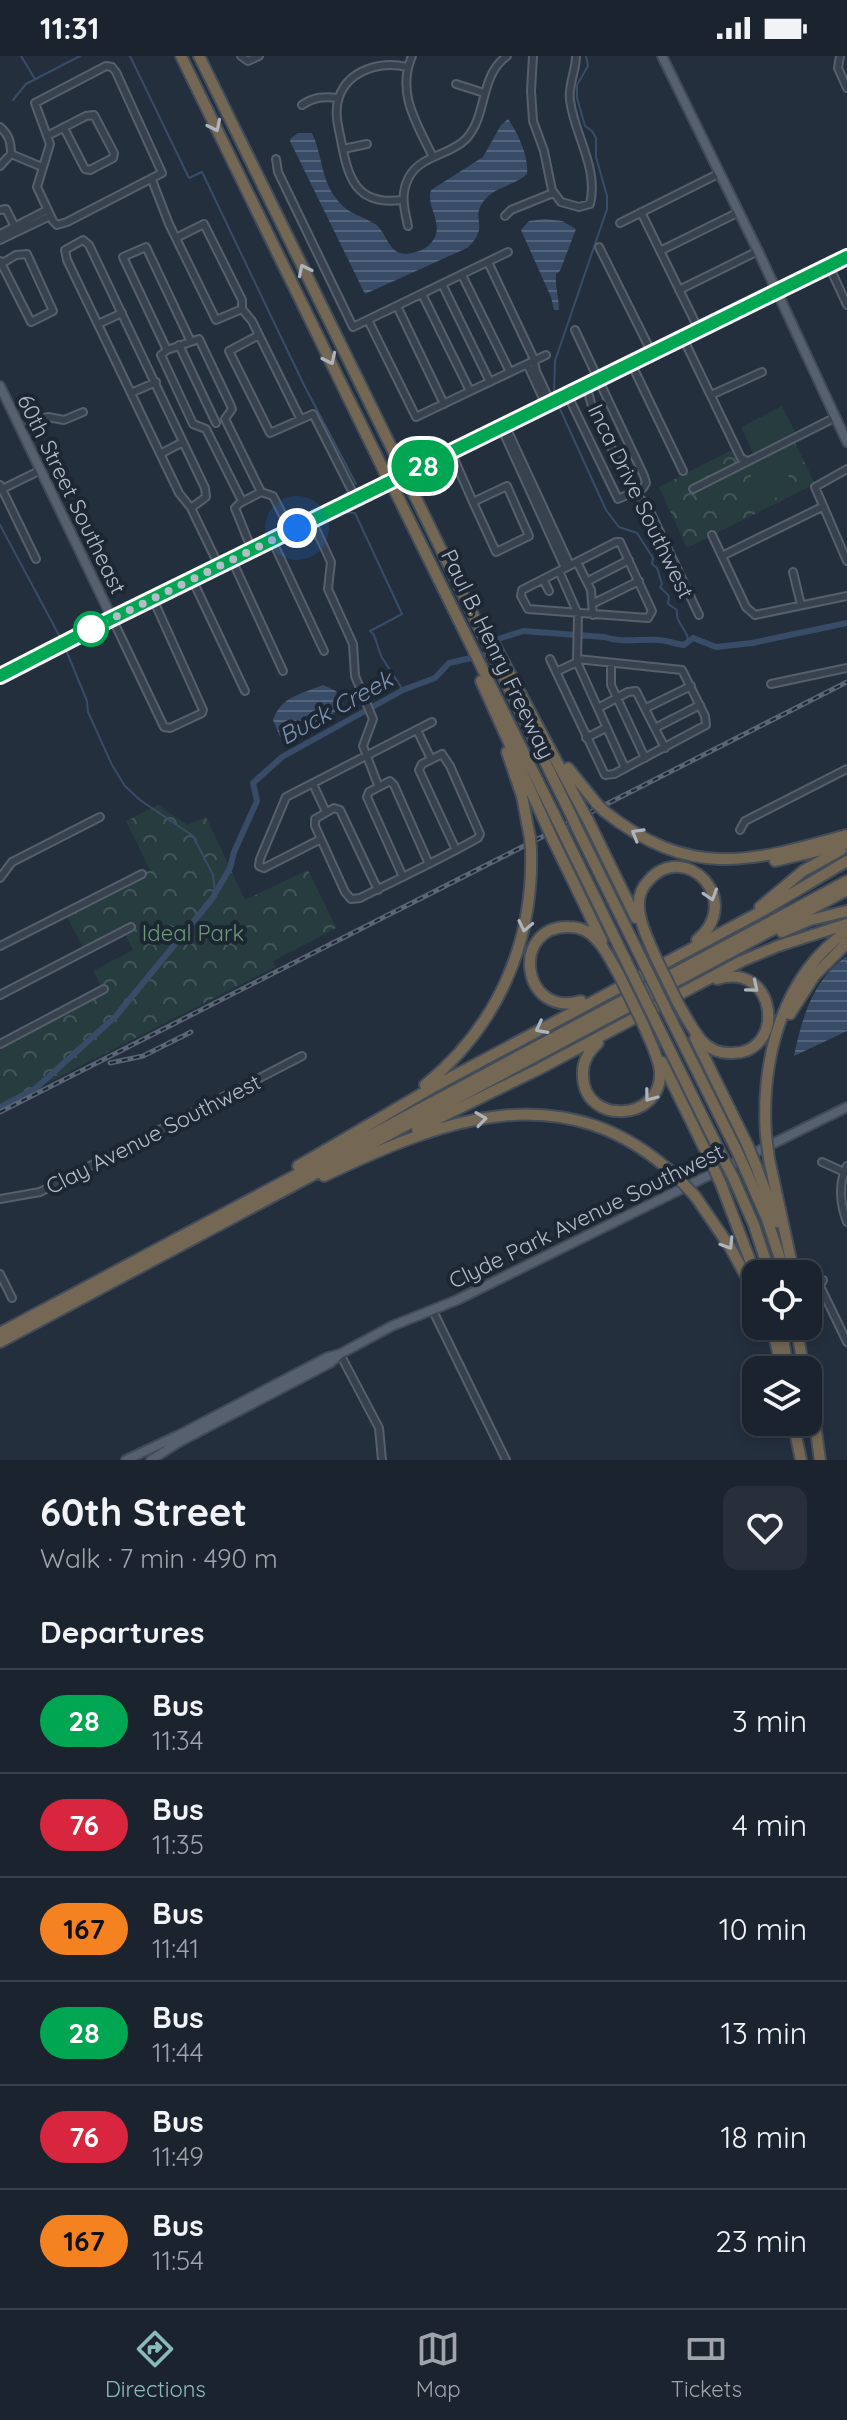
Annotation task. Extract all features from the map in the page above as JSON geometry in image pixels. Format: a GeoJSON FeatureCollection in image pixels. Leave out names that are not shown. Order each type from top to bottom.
{"type":"FeatureCollection","features":[{"type":"Feature","properties":{"kind":"highway"},"geometry":{"type":"LineString","coordinates":[[181,56],[453,613],[482,680],[516,776],[530,843],[530,893],[525,929],[510,975],[493,1008],[467,1045],[437,1075],[362,1128]]}},
{"type":"Feature","properties":{"kind":"highway","name":"Paul B. Henry Freeway"},"geometry":{"type":"LineString","coordinates":[[199,56],[432,532],[504,669],[667,1011],[736,1149],[751,1168],[780,1260]]}},
{"type":"Feature","properties":{"kind":"highway","name":"Paul B. Henry Freeway"},"geometry":{"type":"LineString","coordinates":[[453,613],[555,831],[630,969],[733,1177],[765,1260]]}},
{"type":"Feature","properties":{"kind":"highway"},"geometry":{"type":"LineString","coordinates":[[504,669],[514,678],[569,770],[600,808],[636,834],[699,860],[743,864],[774,862],[847,846]]}},
{"type":"Feature","properties":{"kind":"highway"},"geometry":{"type":"LineString","coordinates":[[514,678],[660,959],[681,999],[704,1043],[726,1053],[744,1051],[760,1040],[768,1023],[768,1006],[763,994],[752,983],[741,978],[722,977],[681,999],[637,1023],[595,1045],[584,1063],[583,1082],[596,1104],[610,1111],[638,1108],[647,1103],[660,1075],[658,1064],[637,1023],[618,981],[555,831]]}},
{"type":"Feature","properties":{"kind":"highway"},"geometry":{"type":"LineString","coordinates":[[666,848],[700,857],[745,860],[777,855],[847,835]]}},
{"type":"Feature","properties":{"kind":"highway"},"geometry":{"type":"LineString","coordinates":[[726,929],[757,909],[803,871],[847,846]]}},
{"type":"Feature","properties":{"kind":"highway"},"geometry":{"type":"LineString","coordinates":[[660,959],[766,909],[847,861]]}},
{"type":"Feature","properties":{"kind":"highway"},"geometry":{"type":"LineString","coordinates":[[649,987],[847,867]]}},
{"type":"Feature","properties":{"kind":"highway"},"geometry":{"type":"LineString","coordinates":[[618,981],[597,939],[584,929],[558,928],[545,934],[536,943],[530,957],[533,982],[542,994],[556,1002],[573,1004],[618,981],[660,959],[701,937],[715,915],[715,901],[703,877],[691,870],[672,868],[659,872],[641,892],[639,915],[660,959]]}},
{"type":"Feature","properties":{"kind":"highway"},"geometry":{"type":"LineString","coordinates":[[0,1333],[847,881]]}},
{"type":"Feature","properties":{"kind":"highway"},"geometry":{"type":"LineString","coordinates":[[0,1344],[847,890]]}},
{"type":"Feature","properties":{"kind":"highway"},"geometry":{"type":"LineString","coordinates":[[675,982],[796,925],[844,911]]}},
{"type":"Feature","properties":{"kind":"highway"},"geometry":{"type":"LineString","coordinates":[[681,999],[762,953],[847,924]]}},
{"type":"Feature","properties":{"kind":"highway"},"geometry":{"type":"LineString","coordinates":[[789,1260],[766,1135],[767,1088],[773,1045],[793,993],[818,956],[847,931]]}},
{"type":"Feature","properties":{"kind":"highway"},"geometry":{"type":"LineString","coordinates":[[767,1088],[782,1032],[792,1009],[815,975],[847,943]]}},
{"type":"Feature","properties":{"kind":"highway"},"geometry":{"type":"LineString","coordinates":[[180,1237],[618,981]]}},
{"type":"Feature","properties":{"kind":"highway"},"geometry":{"type":"LineString","coordinates":[[681,999],[747,1144],[751,1168],[772,1208],[788,1260]]}},
{"type":"Feature","properties":{"kind":"highway"},"geometry":{"type":"LineString","coordinates":[[637,1023],[711,1162],[750,1260]]}},
{"type":"Feature","properties":{"kind":"highway"},"geometry":{"type":"LineString","coordinates":[[147,1264],[637,1023]]}},
{"type":"Feature","properties":{"kind":"highway"},"geometry":{"type":"LineString","coordinates":[[329,1174],[432,1130],[487,1118],[531,1116],[582,1121],[613,1131],[644,1148],[678,1178],[695,1196],[742,1270]]}},
{"type":"Feature","properties":{"kind":"highway"},"geometry":{"type":"LineString","coordinates":[[0,1325],[108,1275]]}},
{"type":"Feature","properties":{"kind":"highway"},"geometry":{"type":"LineString","coordinates":[[798,1436],[802,1460]]}},
{"type":"Feature","properties":{"kind":"highway"},"geometry":{"type":"LineString","coordinates":[[816,1436],[820,1460]]}},
{"type":"Feature","properties":{"kind":"highway"},"geometry":{"type":"LineString","coordinates":[[816,1436],[820,1460]]}},
{"type":"Feature","properties":{"kind":"main road"},"geometry":{"type":"LineString","coordinates":[[662,56],[778,291],[847,442]]}},
{"type":"Feature","properties":{"kind":"main road"},"geometry":{"type":"LineString","coordinates":[[0,676],[847,257]]}},
{"type":"Feature","properties":{"kind":"main road","name":"60th Street Southeast"},"geometry":{"type":"LineString","coordinates":[[0,386],[112,618]]}},
{"type":"Feature","properties":{"kind":"main road","name":"Clyde Park Avenue Southwest"},"geometry":{"type":"LineString","coordinates":[[149,1460],[330,1363],[340,1354],[392,1326],[433,1311],[847,1107]]}},
{"type":"Feature","properties":{"kind":"main road","name":"Clyde Park Avenue Southwest"},"geometry":{"type":"LineString","coordinates":[[126,1460],[328,1357],[340,1354]]}},
{"type":"Feature","properties":{"kind":"main road"},"geometry":{"type":"LineString","coordinates":[[192,1435],[197,1430],[196,1426]]}},
{"type":"Feature","properties":{"kind":"main road"},"geometry":{"type":"LineString","coordinates":[[146,1449],[151,1453],[149,1460]]}},
{"type":"Feature","properties":{"kind":"street"},"geometry":{"type":"LineString","coordinates":[[243,58],[259,56]]}},
{"type":"Feature","properties":{"kind":"street"},"geometry":{"type":"LineString","coordinates":[[412,56],[404,82],[405,95],[433,157]]}},
{"type":"Feature","properties":{"kind":"street"},"geometry":{"type":"LineString","coordinates":[[408,226],[402,200],[411,173],[466,139],[492,73],[507,56]]}},
{"type":"Feature","properties":{"kind":"street"},"geometry":{"type":"LineString","coordinates":[[533,56],[531,108],[553,193],[557,200],[589,206],[592,192],[586,150],[570,103],[576,56]]}},
{"type":"Feature","properties":{"kind":"street"},"geometry":{"type":"LineString","coordinates":[[840,56],[838,68],[847,88]]}},
{"type":"Feature","properties":{"kind":"street"},"geometry":{"type":"LineString","coordinates":[[402,200],[377,200],[352,182],[336,116],[338,98],[345,84],[369,69],[392,64],[407,67]]}},
{"type":"Feature","properties":{"kind":"street"},"geometry":{"type":"LineString","coordinates":[[110,66],[129,98],[162,173],[57,225],[37,187],[50,144],[49,135],[35,109],[36,102],[110,66]]}},
{"type":"Feature","properties":{"kind":"street"},"geometry":{"type":"LineString","coordinates":[[456,84],[484,93]]}},
{"type":"Feature","properties":{"kind":"street"},"geometry":{"type":"LineString","coordinates":[[302,105],[310,99],[338,98]]}},
{"type":"Feature","properties":{"kind":"street"},"geometry":{"type":"LineString","coordinates":[[49,135],[64,128],[94,115],[114,156],[87,170],[64,128]]}},
{"type":"Feature","properties":{"kind":"street"},"geometry":{"type":"LineString","coordinates":[[0,127],[8,135],[11,154]]}},
{"type":"Feature","properties":{"kind":"street"},"geometry":{"type":"LineString","coordinates":[[343,149],[367,144]]}},
{"type":"Feature","properties":{"kind":"street"},"geometry":{"type":"LineString","coordinates":[[11,154],[42,167]]}},
{"type":"Feature","properties":{"kind":"street"},"geometry":{"type":"LineString","coordinates":[[0,166],[11,154]]}},
{"type":"Feature","properties":{"kind":"street"},"geometry":{"type":"LineString","coordinates":[[276,159],[276,169],[353,327],[508,252]]}},
{"type":"Feature","properties":{"kind":"street"},"geometry":{"type":"LineString","coordinates":[[620,223],[720,173]]}},
{"type":"Feature","properties":{"kind":"street"},"geometry":{"type":"LineString","coordinates":[[152,180],[216,320],[242,309]]}},
{"type":"Feature","properties":{"kind":"street"},"geometry":{"type":"LineString","coordinates":[[505,216],[511,210],[553,193]]}},
{"type":"Feature","properties":{"kind":"street"},"geometry":{"type":"LineString","coordinates":[[0,210],[6,209],[16,229]]}},
{"type":"Feature","properties":{"kind":"street"},"geometry":{"type":"LineString","coordinates":[[641,212],[699,330]]}},
{"type":"Feature","properties":{"kind":"street"},"geometry":{"type":"LineString","coordinates":[[660,251],[739,212]]}},
{"type":"Feature","properties":{"kind":"street"},"geometry":{"type":"LineString","coordinates":[[0,234],[49,213]]}},
{"type":"Feature","properties":{"kind":"street"},"geometry":{"type":"LineString","coordinates":[[176,238],[204,224],[242,300],[242,309]]}},
{"type":"Feature","properties":{"kind":"street"},"geometry":{"type":"LineString","coordinates":[[0,240],[16,229]]}},
{"type":"Feature","properties":{"kind":"street"},"geometry":{"type":"LineString","coordinates":[[191,508],[206,497],[206,492],[156,382],[89,245],[83,240],[65,252],[183,501],[191,508],[219,566]]}},
{"type":"Feature","properties":{"kind":"street"},"geometry":{"type":"LineString","coordinates":[[167,350],[123,257],[146,247],[190,340]]}},
{"type":"Feature","properties":{"kind":"street"},"geometry":{"type":"LineString","coordinates":[[599,247],[652,353]]}},
{"type":"Feature","properties":{"kind":"street"},"geometry":{"type":"LineString","coordinates":[[679,290],[758,251]]}},
{"type":"Feature","properties":{"kind":"street"},"geometry":{"type":"LineString","coordinates":[[27,254],[53,311],[31,322],[0,262],[27,254]]}},
{"type":"Feature","properties":{"kind":"street"},"geometry":{"type":"LineString","coordinates":[[488,262],[548,404]]}},
{"type":"Feature","properties":{"kind":"street"},"geometry":{"type":"LineString","coordinates":[[829,266],[847,305]]}},
{"type":"Feature","properties":{"kind":"street"},"geometry":{"type":"LineString","coordinates":[[462,275],[510,372]]}},
{"type":"Feature","properties":{"kind":"street"},"geometry":{"type":"LineString","coordinates":[[442,284],[490,382]]}},
{"type":"Feature","properties":{"kind":"street"},"geometry":{"type":"LineString","coordinates":[[422,294],[470,391]]}},
{"type":"Feature","properties":{"kind":"street"},"geometry":{"type":"LineString","coordinates":[[397,306],[444,404]]}},
{"type":"Feature","properties":{"kind":"street"},"geometry":{"type":"LineString","coordinates":[[242,309],[249,314],[300,418]]}},
{"type":"Feature","properties":{"kind":"street"},"geometry":{"type":"LineString","coordinates":[[98,324],[122,313]]}},
{"type":"Feature","properties":{"kind":"street"},"geometry":{"type":"LineString","coordinates":[[368,320],[416,417],[546,355]]}},
{"type":"Feature","properties":{"kind":"street"},"geometry":{"type":"LineString","coordinates":[[567,394],[618,499],[646,485],[575,330]]}},
{"type":"Feature","properties":{"kind":"street"},"geometry":{"type":"LineString","coordinates":[[259,335],[229,351],[270,433],[310,414],[316,416],[356,499]]}},
{"type":"Feature","properties":{"kind":"street"},"geometry":{"type":"LineString","coordinates":[[683,338],[741,458],[748,461]]}},
{"type":"Feature","properties":{"kind":"street"},"geometry":{"type":"LineString","coordinates":[[206,429],[225,419],[232,409],[200,341],[190,340],[167,350],[161,355],[162,359],[193,424],[206,429],[242,501]]}},
{"type":"Feature","properties":{"kind":"street"},"geometry":{"type":"LineString","coordinates":[[179,345],[216,423]]}},
{"type":"Feature","properties":{"kind":"street"},"geometry":{"type":"LineString","coordinates":[[631,363],[683,471]]}},
{"type":"Feature","properties":{"kind":"street"},"geometry":{"type":"LineString","coordinates":[[711,395],[762,372]]}},
{"type":"Feature","properties":{"kind":"street"},"geometry":{"type":"LineString","coordinates":[[131,393],[156,382]]}},
{"type":"Feature","properties":{"kind":"street","name":"Inca Drive Southwest"},"geometry":{"type":"LineString","coordinates":[[586,385],[592,407],[634,493],[648,507],[699,615]]}},
{"type":"Feature","properties":{"kind":"street"},"geometry":{"type":"LineString","coordinates":[[22,431],[41,419],[64,420],[83,412]]}},
{"type":"Feature","properties":{"kind":"street"},"geometry":{"type":"LineString","coordinates":[[693,489],[836,417]]}},
{"type":"Feature","properties":{"kind":"street"},"geometry":{"type":"LineString","coordinates":[[225,419],[261,492]]}},
{"type":"Feature","properties":{"kind":"street"},"geometry":{"type":"LineString","coordinates":[[503,426],[568,566],[578,614],[577,661],[625,768]]}},
{"type":"Feature","properties":{"kind":"street"},"geometry":{"type":"LineString","coordinates":[[160,454],[183,442]]}},
{"type":"Feature","properties":{"kind":"street"},"geometry":{"type":"LineString","coordinates":[[451,452],[473,502],[496,552],[529,536],[507,486],[473,502]]}},
{"type":"Feature","properties":{"kind":"street"},"geometry":{"type":"LineString","coordinates":[[847,469],[815,487],[847,561]]}},
{"type":"Feature","properties":{"kind":"street"},"geometry":{"type":"LineString","coordinates":[[36,559],[1,488],[41,470]]}},
{"type":"Feature","properties":{"kind":"street"},"geometry":{"type":"LineString","coordinates":[[252,550],[235,511],[242,501],[261,492],[273,496],[291,531]]}},
{"type":"Feature","properties":{"kind":"street"},"geometry":{"type":"LineString","coordinates":[[722,556],[822,507]]}},
{"type":"Feature","properties":{"kind":"street"},"geometry":{"type":"LineString","coordinates":[[312,521],[331,562],[328,589],[353,644],[355,676],[372,715],[363,741],[365,757],[378,785]]}},
{"type":"Feature","properties":{"kind":"street"},"geometry":{"type":"LineString","coordinates":[[712,535],[750,612],[760,615],[847,596]]}},
{"type":"Feature","properties":{"kind":"street"},"geometry":{"type":"LineString","coordinates":[[272,540],[324,651]]}},
{"type":"Feature","properties":{"kind":"street"},"geometry":{"type":"LineString","coordinates":[[620,542],[629,560],[652,611],[652,616],[643,619],[535,612],[528,609],[520,592],[608,545],[620,542]]}},
{"type":"Feature","properties":{"kind":"street"},"geometry":{"type":"LineString","coordinates":[[232,560],[283,671]]}},
{"type":"Feature","properties":{"kind":"street"},"geometry":{"type":"LineString","coordinates":[[588,581],[629,560]]}},
{"type":"Feature","properties":{"kind":"street"},"geometry":{"type":"LineString","coordinates":[[568,566],[588,581],[594,603],[593,615]]}},
{"type":"Feature","properties":{"kind":"street"},"geometry":{"type":"LineString","coordinates":[[793,572],[801,605]]}},
{"type":"Feature","properties":{"kind":"street"},"geometry":{"type":"LineString","coordinates":[[192,579],[245,691]]}},
{"type":"Feature","properties":{"kind":"street"},"geometry":{"type":"LineString","coordinates":[[543,579],[549,591]]}},
{"type":"Feature","properties":{"kind":"street"},"geometry":{"type":"LineString","coordinates":[[594,603],[639,581]]}},
{"type":"Feature","properties":{"kind":"street"},"geometry":{"type":"LineString","coordinates":[[112,618],[164,727],[170,728],[203,711],[153,599]]}},
{"type":"Feature","properties":{"kind":"street"},"geometry":{"type":"LineString","coordinates":[[550,659],[586,738],[605,775],[698,732],[707,721],[685,673],[678,668],[577,661],[556,672]]}},
{"type":"Feature","properties":{"kind":"street"},"geometry":{"type":"LineString","coordinates":[[611,663],[610,681],[645,758]]}},
{"type":"Feature","properties":{"kind":"street"},"geometry":{"type":"LineString","coordinates":[[771,684],[847,668]]}},
{"type":"Feature","properties":{"kind":"street"},"geometry":{"type":"LineString","coordinates":[[646,708],[691,686]]}},
{"type":"Feature","properties":{"kind":"street"},"geometry":{"type":"LineString","coordinates":[[598,708],[636,691],[665,748]]}},
{"type":"Feature","properties":{"kind":"street"},"geometry":{"type":"LineString","coordinates":[[655,728],[700,705]]}},
{"type":"Feature","properties":{"kind":"street"},"geometry":{"type":"LineString","coordinates":[[321,839],[260,868],[259,860],[283,801],[432,722]]}},
{"type":"Feature","properties":{"kind":"street"},"geometry":{"type":"LineString","coordinates":[[586,738],[606,728]]}},
{"type":"Feature","properties":{"kind":"street"},"geometry":{"type":"LineString","coordinates":[[417,730],[431,759]]}},
{"type":"Feature","properties":{"kind":"street"},"geometry":{"type":"LineString","coordinates":[[378,890],[340,810],[334,808],[314,822],[351,899],[378,890],[456,850],[480,834],[442,754],[419,766],[419,770],[456,850]]}},
{"type":"Feature","properties":{"kind":"street"},"geometry":{"type":"LineString","coordinates":[[740,830],[745,821],[847,769]]}},
{"type":"Feature","properties":{"kind":"street"},"geometry":{"type":"LineString","coordinates":[[403,877],[367,797],[378,785],[392,782],[429,864]]}},
{"type":"Feature","properties":{"kind":"street"},"geometry":{"type":"LineString","coordinates":[[313,784],[326,812]]}},
{"type":"Feature","properties":{"kind":"street"},"geometry":{"type":"LineString","coordinates":[[0,878],[12,862],[100,817]]}},
{"type":"Feature","properties":{"kind":"street"},"geometry":{"type":"LineString","coordinates":[[0,946],[142,874]]}},
{"type":"Feature","properties":{"kind":"street"},"geometry":{"type":"LineString","coordinates":[[0,995],[131,927]]}},
{"type":"Feature","properties":{"kind":"street"},"geometry":{"type":"LineString","coordinates":[[0,1044],[104,989]]}},
{"type":"Feature","properties":{"kind":"street","name":"Clay Avenue Southwest"},"geometry":{"type":"LineString","coordinates":[[0,1199],[40,1192],[302,1056]]}},
{"type":"Feature","properties":{"kind":"street"},"geometry":{"type":"LineString","coordinates":[[822,1162],[845,1169],[842,1203],[847,1222]]}},
{"type":"Feature","properties":{"kind":"street"},"geometry":{"type":"LineString","coordinates":[[0,1274],[12,1298]]}},
{"type":"Feature","properties":{"kind":"street"},"geometry":{"type":"LineString","coordinates":[[823,1280],[820,1286],[847,1342]]}},
{"type":"Feature","properties":{"kind":"street"},"geometry":{"type":"LineString","coordinates":[[433,1311],[506,1460]]}},
{"type":"Feature","properties":{"kind":"street"},"geometry":{"type":"LineString","coordinates":[[340,1354],[379,1428],[382,1460]]}},
{"type":"Feature","properties":{"kind":"green space"},"geometry":{"type":"Polygon","coordinates":[[[782,406],[795,432],[753,453],[741,427],[782,406]]]}},
{"type":"Feature","properties":{"kind":"green space"},"geometry":{"type":"Polygon","coordinates":[[[794,441],[815,484],[687,548],[659,487],[732,450],[741,467],[794,441]]]}},
{"type":"Feature","properties":{"kind":"green space"},"geometry":{"type":"Polygon","coordinates":[[[777,452],[793,485],[790,491],[757,506],[751,487],[752,473],[760,462],[777,452]]]}},
{"type":"Feature","properties":{"kind":"green space","name":"Ideal Park"},"geometry":{"type":"Polygon","coordinates":[[[158,805],[187,825],[206,817],[245,900],[308,870],[336,928],[273,961],[275,967],[0,1107],[0,1046],[104,991],[93,971],[133,950],[123,930],[84,950],[65,913],[150,870],[126,821],[158,805]]]}},
{"type":"Feature","properties":{"kind":"water"},"geometry":{"type":"Polygon","coordinates":[[[508,119],[522,145],[527,174],[487,197],[478,214],[479,229],[474,240],[467,248],[365,294],[291,138],[298,133],[312,133],[327,182],[335,197],[349,211],[380,228],[394,249],[406,254],[424,248],[435,237],[437,225],[430,202],[431,190],[483,157],[501,125],[508,119]]]}},
{"type":"Feature","properties":{"kind":"water"},"geometry":{"type":"Polygon","coordinates":[[[529,221],[562,221],[576,229],[560,271],[556,274],[559,310],[554,310],[521,230],[529,221]]]}},
{"type":"Feature","properties":{"kind":"water"},"geometry":{"type":"Polygon","coordinates":[[[323,685],[336,691],[343,704],[328,719],[280,737],[273,720],[281,706],[293,697],[323,685]]]}},
{"type":"Feature","properties":{"kind":"water"},"geometry":{"type":"Polygon","coordinates":[[[847,956],[847,1031],[794,1056],[805,1014],[817,988],[835,965],[847,956]]]}},
{"type":"Feature","properties":{"kind":"waterway"},"geometry":{"type":"LineString","coordinates":[[21,56],[35,79]]}},
{"type":"Feature","properties":{"kind":"waterway"},"geometry":{"type":"LineString","coordinates":[[13,100],[26,84],[80,56]]}},
{"type":"Feature","properties":{"kind":"waterway"},"geometry":{"type":"LineString","coordinates":[[130,56],[189,178],[202,172],[304,385],[356,484]]}},
{"type":"Feature","properties":{"kind":"waterway"},"geometry":{"type":"LineString","coordinates":[[554,393],[555,361],[607,209],[607,196],[596,157],[596,138],[585,126],[577,98],[577,85],[588,66],[586,56]]}},
{"type":"Feature","properties":{"kind":"waterway"},"geometry":{"type":"LineString","coordinates":[[560,409],[606,510],[619,527],[637,533],[653,558],[652,564],[657,568],[662,584],[660,587],[669,596],[668,604],[677,610],[688,640]]}},
{"type":"Feature","properties":{"kind":"waterway"},"geometry":{"type":"LineString","coordinates":[[338,499],[348,492]]}},
{"type":"Feature","properties":{"kind":"waterway"},"geometry":{"type":"LineString","coordinates":[[345,512],[355,513],[402,614],[370,631],[381,656],[403,690]]}},
{"type":"Feature","properties":{"kind":"waterway"},"geometry":{"type":"LineString","coordinates":[[0,525],[60,637]]}},
{"type":"Feature","properties":{"kind":"waterway","name":"Buck Creek"},"geometry":{"type":"LineString","coordinates":[[0,1107],[35,1089],[116,1016],[212,899],[230,868],[257,801],[253,783],[282,757],[403,690],[435,678],[449,663],[484,655],[498,639],[523,631],[624,640],[661,640],[684,645],[693,638],[716,647],[752,643],[847,623]]}},
{"type":"Feature","properties":{"kind":"waterway"},"geometry":{"type":"LineString","coordinates":[[66,650],[87,701],[88,712],[112,765],[125,786],[140,800],[193,836],[213,875],[215,892]]}},
{"type":"Feature","properties":{"kind":"railway"},"geometry":{"type":"LineString","coordinates":[[0,1112],[847,682]]}},
{"type":"Feature","properties":{"kind":"railway"},"geometry":{"type":"LineString","coordinates":[[110,1063],[143,1056],[191,1032]]}},
{"type":"Feature","properties":{"kind":"bus line","name":"28"},"geometry":{"type":"LineString","coordinates":[[0,676],[847,257]]}},
{"type":"Feature","properties":{"kind":"route"},"geometry":{"type":"LineString","coordinates":[[91,629],[297,528]]}}]}
